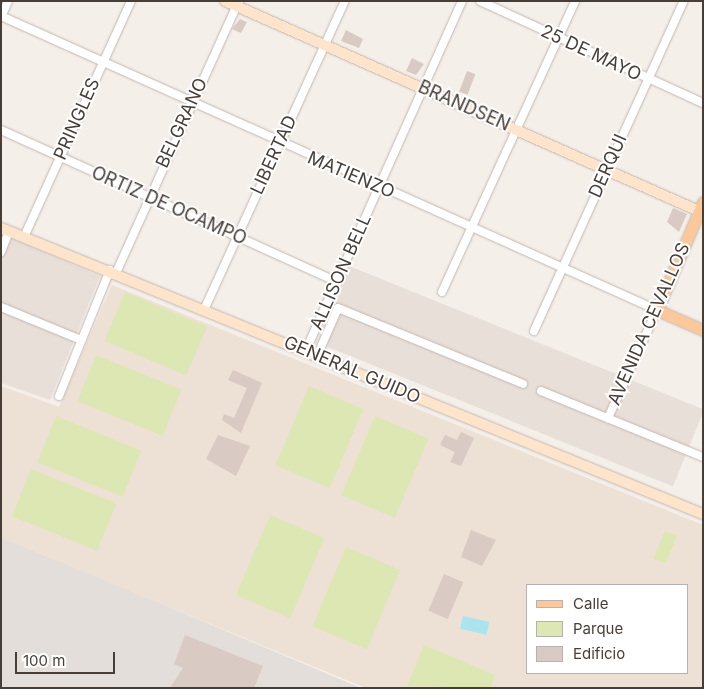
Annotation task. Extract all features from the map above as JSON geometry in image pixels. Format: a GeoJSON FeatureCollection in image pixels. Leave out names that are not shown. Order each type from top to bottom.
{"type":"FeatureCollection","features":[{"type":"Feature","properties":{"kind":"main road","name":"BRANDSEN"},"geometry":{"type":"LineString","coordinates":[[225,1],[237,4],[607,170],[701,209]]}},
{"type":"Feature","properties":{"kind":"main road","name":"AVENIDA CEVALLOS"},"geometry":{"type":"LineString","coordinates":[[657,310],[701,209]]}},
{"type":"Feature","properties":{"kind":"main road","name":"GENERAL GUIDO"},"geometry":{"type":"LineString","coordinates":[[5,230],[306,350],[703,514]]}},
{"type":"Feature","properties":{"kind":"main road","name":"MATIENZO"},"geometry":{"type":"LineString","coordinates":[[657,310],[703,330]]}},
{"type":"Feature","properties":{"kind":"street"},"geometry":{"type":"LineString","coordinates":[[1,17],[8,1]]}},
{"type":"Feature","properties":{"kind":"street","name":"PRINGLES"},"geometry":{"type":"LineString","coordinates":[[24,237],[131,1]]}},
{"type":"Feature","properties":{"kind":"street","name":"LIBERTAD"},"geometry":{"type":"LineString","coordinates":[[204,310],[345,1]]}},
{"type":"Feature","properties":{"kind":"street","name":"ALLISON BELL"},"geometry":{"type":"LineString","coordinates":[[306,350],[462,1]]}},
{"type":"Feature","properties":{"kind":"street","name":"25 DE MAYO"},"geometry":{"type":"LineString","coordinates":[[480,1],[703,103]]}},
{"type":"Feature","properties":{"kind":"street"},"geometry":{"type":"LineString","coordinates":[[442,292],[575,1]]}},
{"type":"Feature","properties":{"kind":"street","name":"DERQUI"},"geometry":{"type":"LineString","coordinates":[[534,331],[607,170],[646,78],[684,1]]}},
{"type":"Feature","properties":{"kind":"street","name":"BELGRANO"},"geometry":{"type":"LineString","coordinates":[[59,396],[81,340],[237,4]]}},
{"type":"Feature","properties":{"kind":"street","name":"MATIENZO"},"geometry":{"type":"LineString","coordinates":[[1,17],[279,144],[472,226],[657,310]]}},
{"type":"Feature","properties":{"kind":"street","name":"ORTIZ DE OCAMPO"},"geometry":{"type":"LineString","coordinates":[[1,130],[336,281]]}},
{"type":"Feature","properties":{"kind":"street"},"geometry":{"type":"LineString","coordinates":[[1,252],[5,230]]}},
{"type":"Feature","properties":{"kind":"street"},"geometry":{"type":"LineString","coordinates":[[1,307],[81,340]]}},
{"type":"Feature","properties":{"kind":"street"},"geometry":{"type":"LineString","coordinates":[[317,356],[338,308],[523,384]]}},
{"type":"Feature","properties":{"kind":"street","name":"AVENIDA CEVALLOS"},"geometry":{"type":"LineString","coordinates":[[608,418],[657,310]]}},
{"type":"Feature","properties":{"kind":"street"},"geometry":{"type":"LineString","coordinates":[[541,391],[703,458]]}},
{"type":"Feature","properties":{"kind":"shaded area"},"geometry":{"type":"Polygon","coordinates":[[[1,234],[100,276],[50,400],[1,383],[1,234]]]}},
{"type":"Feature","properties":{"kind":"shaded area"},"geometry":{"type":"Polygon","coordinates":[[[349,266],[703,409],[673,486],[318,343],[349,266]]]}},
{"type":"Feature","properties":{"kind":"shaded area"},"geometry":{"type":"Polygon","coordinates":[[[112,285],[703,525],[703,688],[366,688],[1,538],[1,386],[59,407],[112,285]]]}},
{"type":"Feature","properties":{"kind":"shaded area"},"geometry":{"type":"Polygon","coordinates":[[[1,536],[361,688],[1,688],[1,536]]]}},
{"type":"Feature","properties":{"kind":"green space"},"geometry":{"type":"Polygon","coordinates":[[[125,292],[207,327],[186,376],[104,341],[125,292]]]}},
{"type":"Feature","properties":{"kind":"green space"},"geometry":{"type":"Polygon","coordinates":[[[96,355],[181,389],[163,436],[77,401],[96,355]]]}},
{"type":"Feature","properties":{"kind":"green space"},"geometry":{"type":"Polygon","coordinates":[[[309,386],[363,409],[330,488],[275,465],[309,386]]]}},
{"type":"Feature","properties":{"kind":"green space"},"geometry":{"type":"Polygon","coordinates":[[[56,416],[141,450],[123,497],[37,462],[56,416]]]}},
{"type":"Feature","properties":{"kind":"green space"},"geometry":{"type":"Polygon","coordinates":[[[375,416],[428,439],[395,518],[341,495],[375,416]]]}},
{"type":"Feature","properties":{"kind":"green space"},"geometry":{"type":"Polygon","coordinates":[[[31,469],[116,503],[97,551],[12,516],[31,469]]]}},
{"type":"Feature","properties":{"kind":"green space"},"geometry":{"type":"Polygon","coordinates":[[[270,515],[324,538],[290,618],[236,595],[270,515]]]}},
{"type":"Feature","properties":{"kind":"green space"},"geometry":{"type":"Polygon","coordinates":[[[665,531],[677,536],[665,564],[653,559],[665,531]]]}},
{"type":"Feature","properties":{"kind":"green space"},"geometry":{"type":"Polygon","coordinates":[[[346,547],[400,570],[367,649],[312,626],[346,547]]]}},
{"type":"Feature","properties":{"kind":"green space"},"geometry":{"type":"Polygon","coordinates":[[[424,645],[495,675],[490,688],[407,686],[424,645]]]}},
{"type":"Feature","properties":{"kind":"water"},"geometry":{"type":"Polygon","coordinates":[[[463,616],[489,622],[486,635],[460,629],[463,616]]]}},
{"type":"Feature","properties":{"kind":"building"},"geometry":{"type":"Polygon","coordinates":[[[240,19],[247,22],[241,33],[232,29],[240,19]]]}},
{"type":"Feature","properties":{"kind":"building"},"geometry":{"type":"Polygon","coordinates":[[[346,30],[363,39],[359,48],[341,41],[346,30]]]}},
{"type":"Feature","properties":{"kind":"building"},"geometry":{"type":"Polygon","coordinates":[[[412,58],[424,64],[416,75],[406,71],[412,58]]]}},
{"type":"Feature","properties":{"kind":"building"},"geometry":{"type":"Polygon","coordinates":[[[467,71],[475,74],[468,95],[459,92],[467,71]]]}},
{"type":"Feature","properties":{"kind":"building"},"geometry":{"type":"Polygon","coordinates":[[[673,208],[687,214],[679,232],[667,222],[673,208]]]}},
{"type":"Feature","properties":{"kind":"building"},"geometry":{"type":"Polygon","coordinates":[[[233,370],[262,383],[241,433],[222,420],[224,414],[234,418],[247,388],[228,380],[233,370]]]}},
{"type":"Feature","properties":{"kind":"building"},"geometry":{"type":"Polygon","coordinates":[[[461,432],[474,438],[461,466],[450,462],[455,452],[440,445],[445,435],[457,440],[461,432]]]}},
{"type":"Feature","properties":{"kind":"building"},"geometry":{"type":"Polygon","coordinates":[[[218,435],[250,446],[236,476],[206,459],[218,435]]]}},
{"type":"Feature","properties":{"kind":"building"},"geometry":{"type":"Polygon","coordinates":[[[471,530],[496,540],[482,566],[461,557],[471,530]]]}},
{"type":"Feature","properties":{"kind":"building"},"geometry":{"type":"Polygon","coordinates":[[[444,574],[463,582],[448,619],[428,611],[444,574]]]}},
{"type":"Feature","properties":{"kind":"building"},"geometry":{"type":"Polygon","coordinates":[[[185,635],[263,666],[254,688],[170,688],[183,668],[174,664],[185,635]]]}}]}
